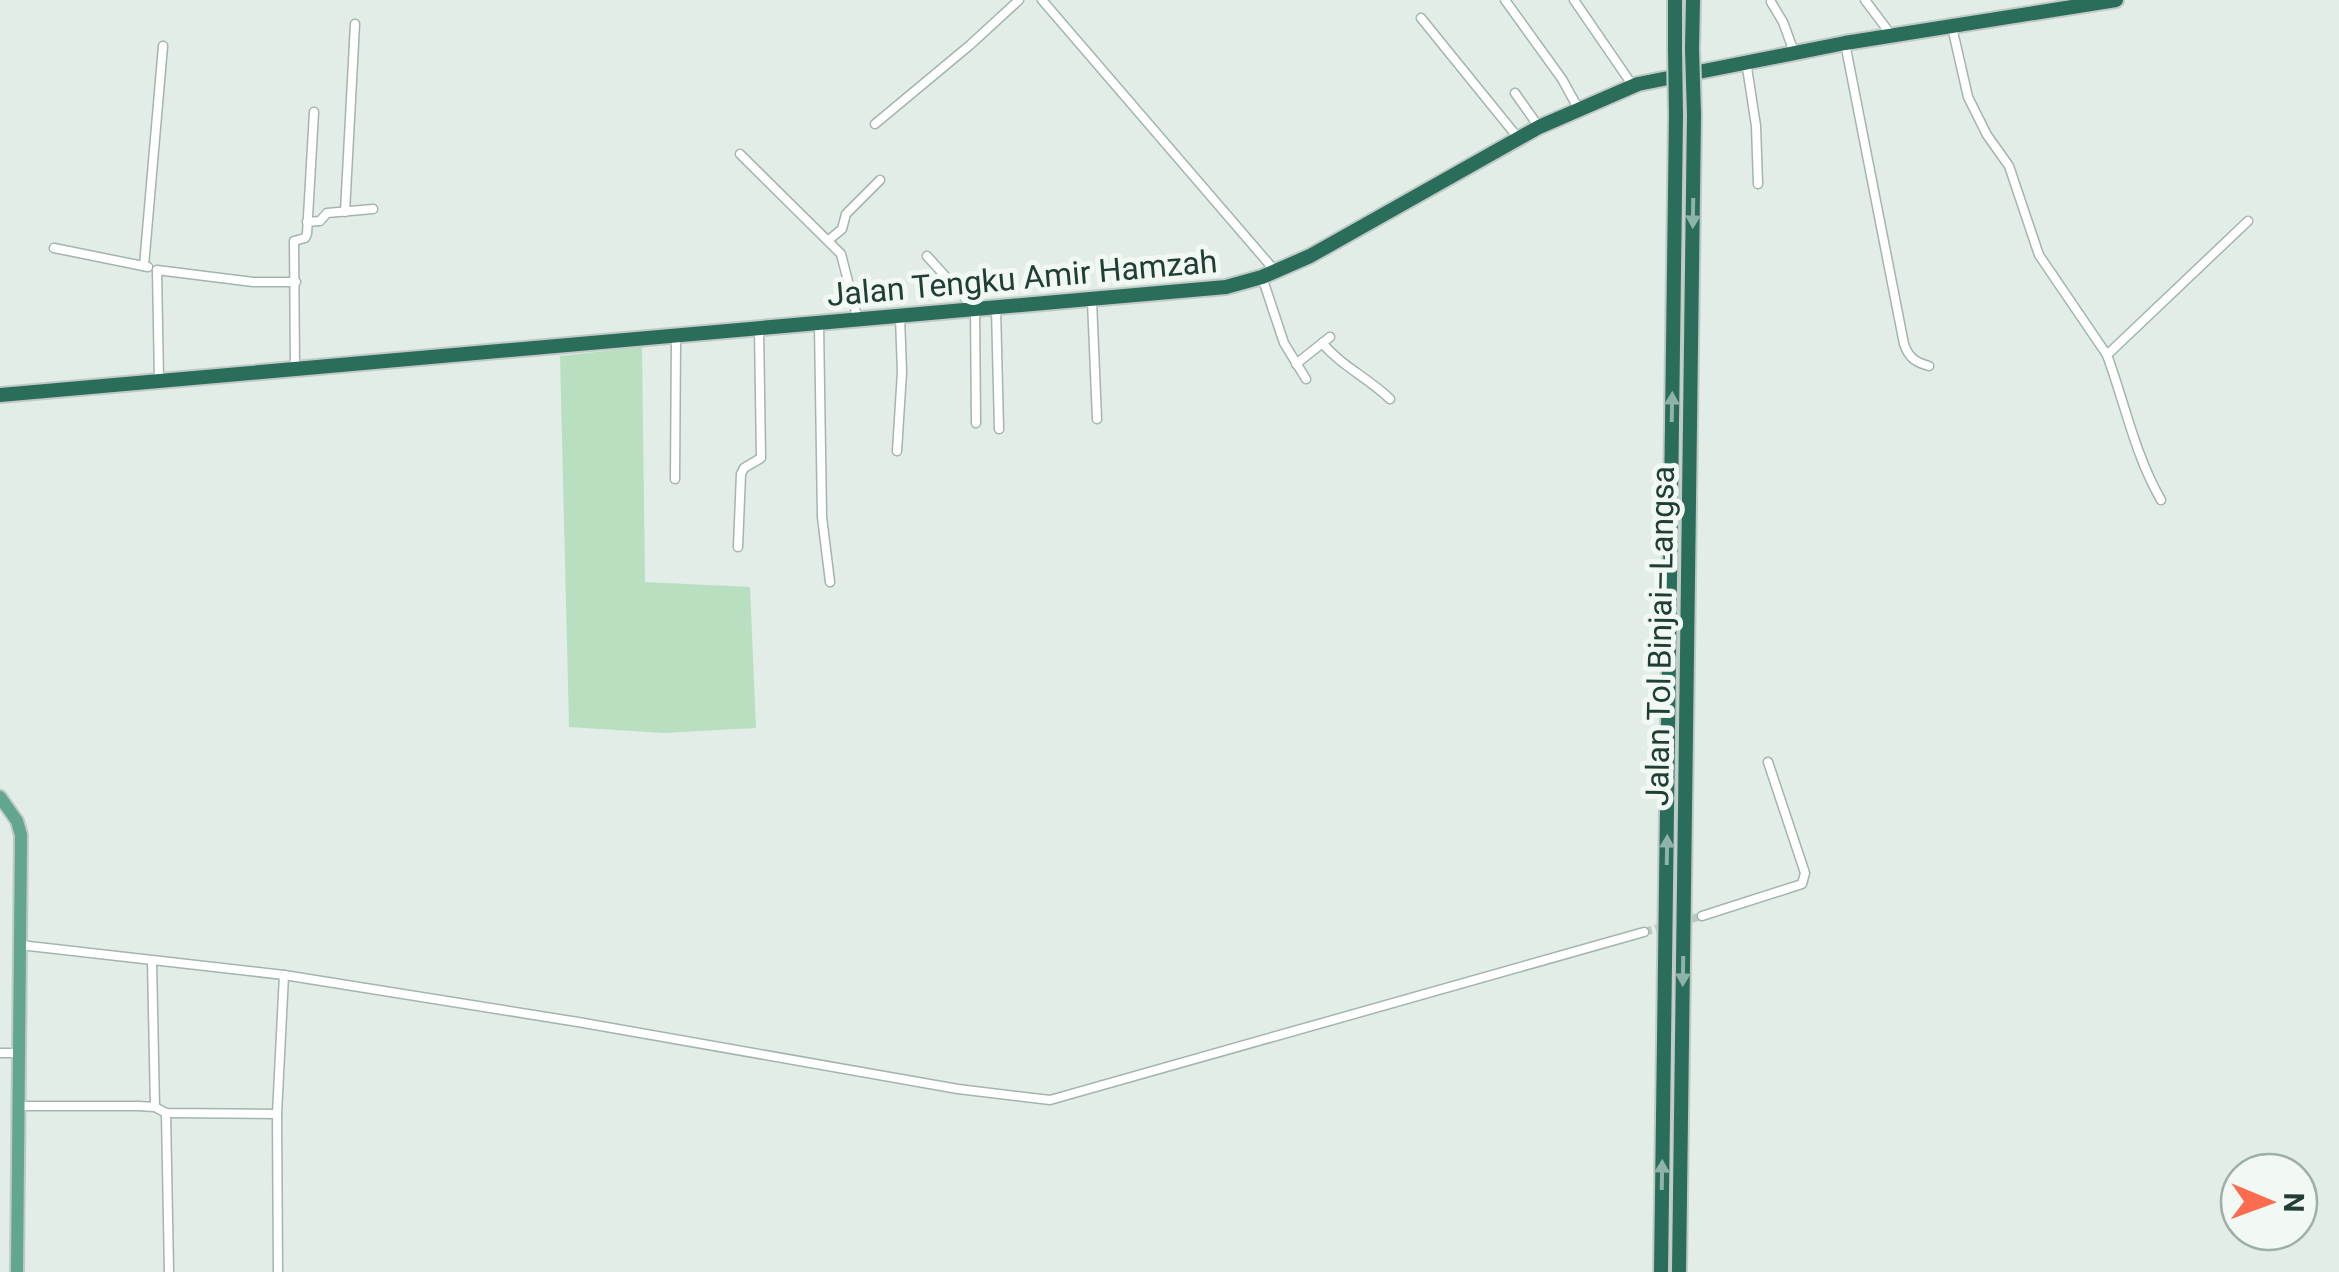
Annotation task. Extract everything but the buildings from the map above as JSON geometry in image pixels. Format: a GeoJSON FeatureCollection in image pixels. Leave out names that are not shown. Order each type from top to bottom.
{"type":"FeatureCollection","features":[{"type":"Feature","properties":{"kind":"highway","name":"Jalan Tol Binjai–Langsa"},"geometry":{"type":"LineString","coordinates":[[1661,1272],[1676,0]]}},
{"type":"Feature","properties":{"kind":"highway","name":"Jalan Tol Binjai–Langsa"},"geometry":{"type":"LineString","coordinates":[[1679,1272],[1693,0]]}},
{"type":"Feature","properties":{"kind":"highway","name":"Jalan Tengku Amir Hamzah"},"geometry":{"type":"LineString","coordinates":[[0,396],[1212,290],[1269,274],[1363,228],[1539,128],[1633,86],[1746,60],[2116,0]]}},
{"type":"Feature","properties":{"kind":"main road"},"geometry":{"type":"LineString","coordinates":[[0,797],[20,830],[17,1272]]}},
{"type":"Feature","properties":{"kind":"street"},"geometry":{"type":"LineString","coordinates":[[874,124],[1018,0]]}},
{"type":"Feature","properties":{"kind":"street"},"geometry":{"type":"LineString","coordinates":[[1042,0],[1269,274],[1280,332],[1306,379]]}},
{"type":"Feature","properties":{"kind":"street"},"geometry":{"type":"LineString","coordinates":[[1505,0],[1578,108]]}},
{"type":"Feature","properties":{"kind":"street"},"geometry":{"type":"LineString","coordinates":[[1574,0],[1633,86]]}},
{"type":"Feature","properties":{"kind":"street"},"geometry":{"type":"LineString","coordinates":[[1864,0],[1892,37]]}},
{"type":"Feature","properties":{"kind":"street"},"geometry":{"type":"LineString","coordinates":[[1771,2],[1794,53]]}},
{"type":"Feature","properties":{"kind":"street"},"geometry":{"type":"LineString","coordinates":[[1421,18],[1520,139]]}},
{"type":"Feature","properties":{"kind":"street"},"geometry":{"type":"LineString","coordinates":[[344,212],[354,24]]}},
{"type":"Feature","properties":{"kind":"street"},"geometry":{"type":"LineString","coordinates":[[1952,27],[1968,97],[1987,136],[2009,166],[2039,255],[2106,355],[2121,390],[2142,467],[2161,500]]}},
{"type":"Feature","properties":{"kind":"street"},"geometry":{"type":"LineString","coordinates":[[1845,43],[1904,344],[1916,363],[1929,366]]}},
{"type":"Feature","properties":{"kind":"street"},"geometry":{"type":"LineString","coordinates":[[144,266],[163,46]]}},
{"type":"Feature","properties":{"kind":"street"},"geometry":{"type":"LineString","coordinates":[[1746,60],[1756,126],[1758,184]]}},
{"type":"Feature","properties":{"kind":"street"},"geometry":{"type":"LineString","coordinates":[[1515,93],[1539,128]]}},
{"type":"Feature","properties":{"kind":"street"},"geometry":{"type":"LineString","coordinates":[[295,369],[294,241],[306,237],[314,112]]}},
{"type":"Feature","properties":{"kind":"street"},"geometry":{"type":"LineString","coordinates":[[740,154],[830,239],[844,261],[858,320]]}},
{"type":"Feature","properties":{"kind":"street"},"geometry":{"type":"LineString","coordinates":[[830,239],[842,229],[846,214],[880,180]]}},
{"type":"Feature","properties":{"kind":"street"},"geometry":{"type":"LineString","coordinates":[[307,222],[320,221],[326,213],[373,210]]}},
{"type":"Feature","properties":{"kind":"street"},"geometry":{"type":"LineString","coordinates":[[2106,355],[2248,221]]}},
{"type":"Feature","properties":{"kind":"street"},"geometry":{"type":"LineString","coordinates":[[54,248],[157,270],[254,282],[296,282]]}},
{"type":"Feature","properties":{"kind":"street"},"geometry":{"type":"LineString","coordinates":[[928,256],[975,309],[976,422]]}},
{"type":"Feature","properties":{"kind":"street"},"geometry":{"type":"LineString","coordinates":[[157,270],[159,380]]}},
{"type":"Feature","properties":{"kind":"street"},"geometry":{"type":"LineString","coordinates":[[1092,300],[1098,419]]}},
{"type":"Feature","properties":{"kind":"street"},"geometry":{"type":"LineString","coordinates":[[996,308],[999,429]]}},
{"type":"Feature","properties":{"kind":"street"},"geometry":{"type":"LineString","coordinates":[[897,450],[902,372],[900,317]]}},
{"type":"Feature","properties":{"kind":"street"},"geometry":{"type":"LineString","coordinates":[[819,324],[822,517],[830,582]]}},
{"type":"Feature","properties":{"kind":"street"},"geometry":{"type":"LineString","coordinates":[[738,546],[741,474],[761,458],[758,329]]}},
{"type":"Feature","properties":{"kind":"street"},"geometry":{"type":"LineString","coordinates":[[675,480],[676,336]]}},
{"type":"Feature","properties":{"kind":"street"},"geometry":{"type":"LineString","coordinates":[[1296,364],[1326,340],[1340,364],[1369,380],[1390,399]]}},
{"type":"Feature","properties":{"kind":"street"},"geometry":{"type":"LineString","coordinates":[[1702,916],[1802,884],[1805,874],[1768,762]]}},
{"type":"Feature","properties":{"kind":"street"},"geometry":{"type":"LineString","coordinates":[[20,945],[284,974],[958,1089],[1050,1100],[1644,932]]}},
{"type":"Feature","properties":{"kind":"street"},"geometry":{"type":"LineString","coordinates":[[152,961],[154,1107]]}},
{"type":"Feature","properties":{"kind":"street"},"geometry":{"type":"LineString","coordinates":[[278,1272],[277,1114],[284,974]]}},
{"type":"Feature","properties":{"kind":"street"},"geometry":{"type":"LineString","coordinates":[[0,1052],[18,1053]]}},
{"type":"Feature","properties":{"kind":"street"},"geometry":{"type":"LineString","coordinates":[[18,1106],[154,1107],[166,1113],[277,1114]]}},
{"type":"Feature","properties":{"kind":"street"},"geometry":{"type":"LineString","coordinates":[[166,1113],[169,1272]]}},
{"type":"Feature","properties":{"kind":"green space"},"geometry":{"type":"Polygon","coordinates":[[[642,347],[645,582],[750,587],[756,728],[663,733],[569,727],[560,356],[642,347]]]}},
{"type":"Feature","properties":{"kind":"tunnel"},"geometry":{"type":"LineString","coordinates":[[1644,932],[1702,916]]}}]}
